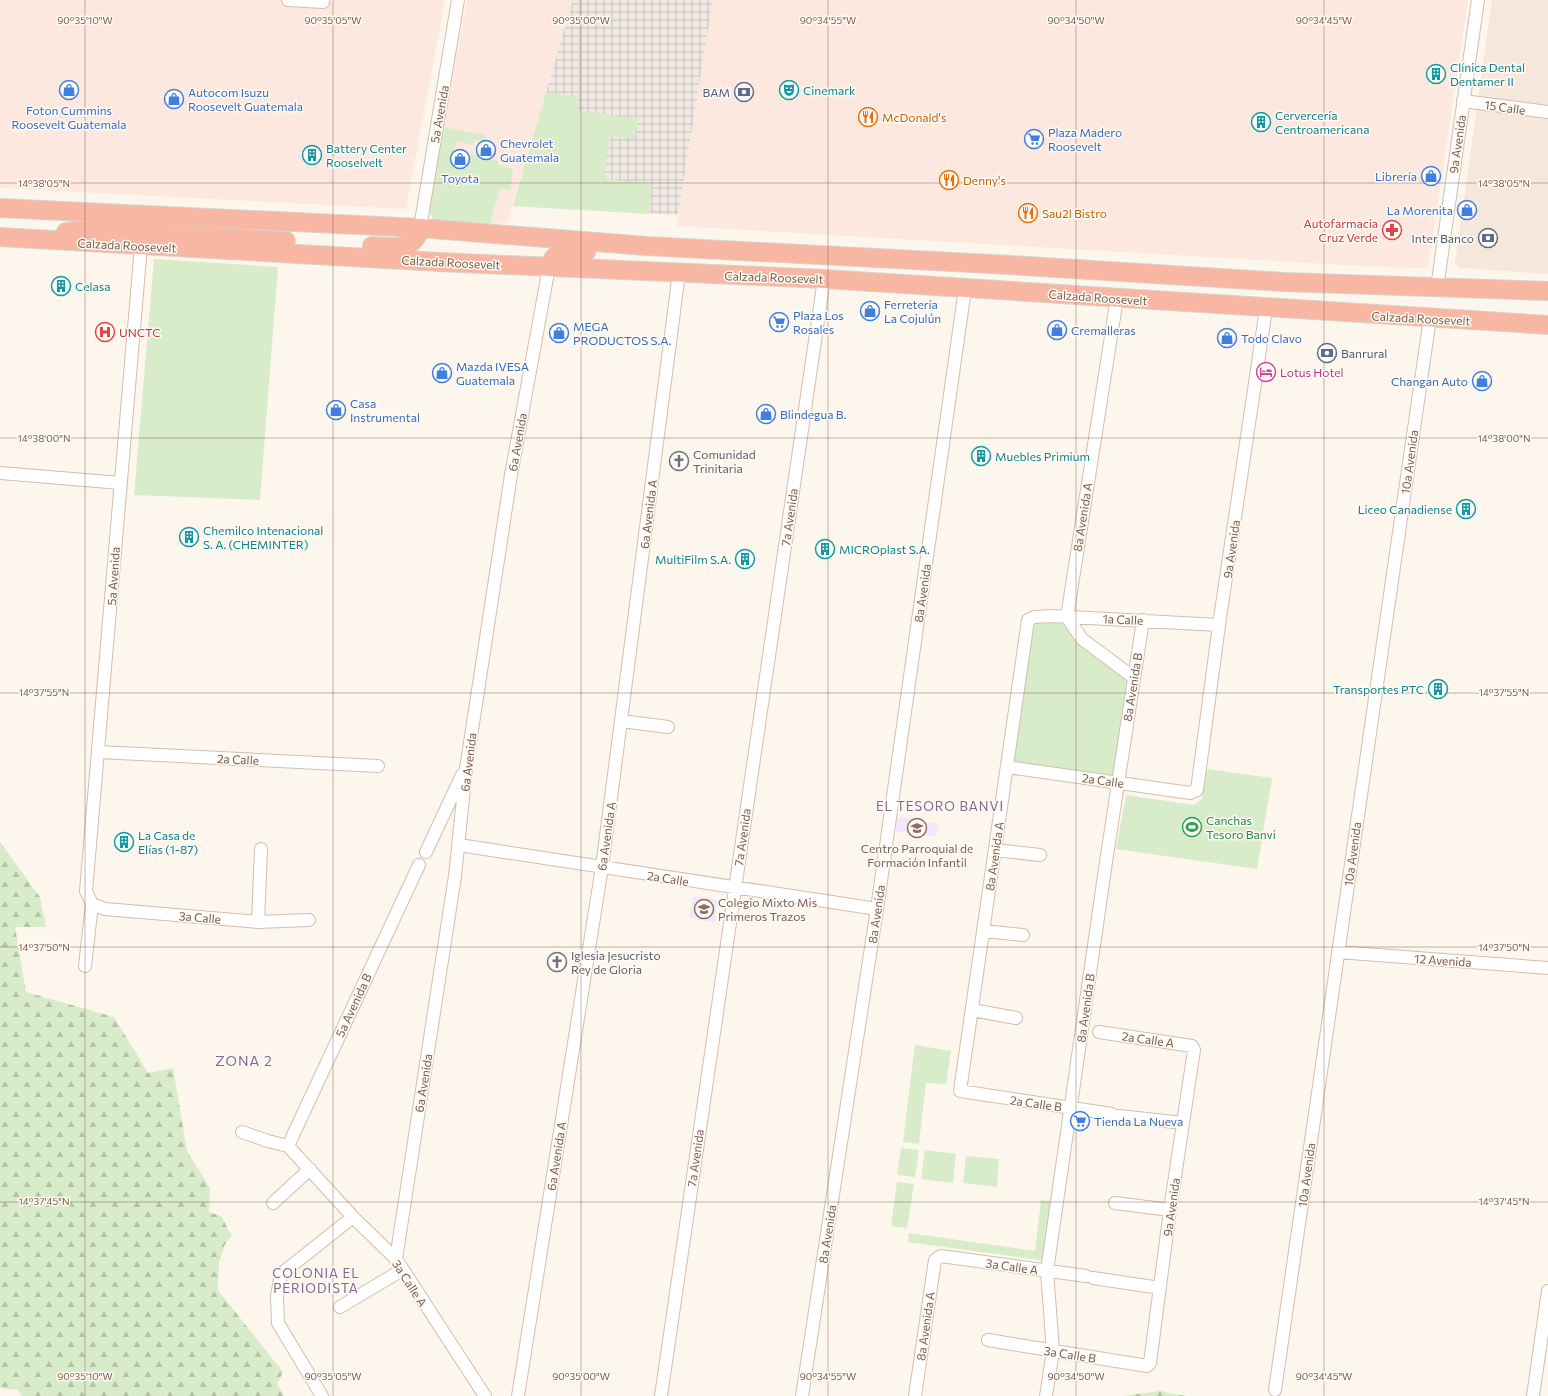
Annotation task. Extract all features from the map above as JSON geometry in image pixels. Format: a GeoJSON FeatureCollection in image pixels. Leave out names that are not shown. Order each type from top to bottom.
{"type":"FeatureCollection","features":[{"type":"Feature","properties":{"kind":"highway","name":"Calzada Roosevelt"},"geometry":{"type":"LineString","coordinates":[[0,208],[420,228],[646,246],[1284,282],[1548,291]]}},
{"type":"Feature","properties":{"kind":"highway"},"geometry":{"type":"LineString","coordinates":[[24,239],[70,231],[94,230],[395,247],[412,242],[418,235],[420,228]]}},
{"type":"Feature","properties":{"kind":"highway","name":"Calzada Roosevelt"},"geometry":{"type":"LineString","coordinates":[[0,237],[140,246],[548,267],[824,279],[1548,325]]}},
{"type":"Feature","properties":{"kind":"highway"},"geometry":{"type":"LineString","coordinates":[[548,267],[555,255],[562,252],[617,254],[646,246]]}},
{"type":"Feature","properties":{"kind":"highway"},"geometry":{"type":"LineString","coordinates":[[996,290],[1026,282],[1106,287],[1112,284],[1116,272]]}},
{"type":"Feature","properties":{"kind":"highway"},"geometry":{"type":"LineString","coordinates":[[1117,298],[1122,287],[1133,282],[1257,290],[1284,282]]}},
{"type":"Feature","properties":{"kind":"street"},"geometry":{"type":"LineString","coordinates":[[288,0],[323,2]]}},
{"type":"Feature","properties":{"kind":"street","name":"5a Avenida"},"geometry":{"type":"LineString","coordinates":[[420,228],[458,0]]}},
{"type":"Feature","properties":{"kind":"street","name":"9a Avenida"},"geometry":{"type":"LineString","coordinates":[[1437,288],[1478,0]]}},
{"type":"Feature","properties":{"kind":"street","name":"15 Calle"},"geometry":{"type":"LineString","coordinates":[[1463,101],[1548,112]]}},
{"type":"Feature","properties":{"kind":"street","name":"5a Avenida"},"geometry":{"type":"LineString","coordinates":[[92,904],[86,890],[99,752],[140,246]]}},
{"type":"Feature","properties":{"kind":"street","name":"6a Avenida"},"geometry":{"type":"LineString","coordinates":[[396,1259],[459,844],[466,769],[511,475],[548,267]]}},
{"type":"Feature","properties":{"kind":"street","name":"6a Avenida A"},"geometry":{"type":"LineString","coordinates":[[518,1396],[602,867],[679,273]]}},
{"type":"Feature","properties":{"kind":"street","name":"7a Avenida"},"geometry":{"type":"LineString","coordinates":[[661,1396],[824,279]]}},
{"type":"Feature","properties":{"kind":"street","name":"8a Avenida"},"geometry":{"type":"LineString","coordinates":[[802,1396],[878,909],[965,289]]}},
{"type":"Feature","properties":{"kind":"street","name":"8a Avenida A"},"geometry":{"type":"LineString","coordinates":[[1067,617],[1117,298]]}},
{"type":"Feature","properties":{"kind":"street","name":"9a Avenida"},"geometry":{"type":"LineString","coordinates":[[1198,790],[1219,625],[1266,308]]}},
{"type":"Feature","properties":{"kind":"street","name":"10a Avenida"},"geometry":{"type":"LineString","coordinates":[[1275,1390],[1430,318]]}},
{"type":"Feature","properties":{"kind":"street"},"geometry":{"type":"LineString","coordinates":[[0,473],[121,483]]}},
{"type":"Feature","properties":{"kind":"street","name":"1a Calle"},"geometry":{"type":"LineString","coordinates":[[1028,620],[1034,617],[1067,617],[1219,625]]}},
{"type":"Feature","properties":{"kind":"street"},"geometry":{"type":"LineString","coordinates":[[1067,617],[1082,639],[1133,677]]}},
{"type":"Feature","properties":{"kind":"street","name":"8a Avenida A"},"geometry":{"type":"LineString","coordinates":[[960,1092],[1028,620]]}},
{"type":"Feature","properties":{"kind":"street","name":"8a Avenida B"},"geometry":{"type":"LineString","coordinates":[[1046,1396],[1053,1351],[1047,1271],[1133,677],[1143,620]]}},
{"type":"Feature","properties":{"kind":"street"},"geometry":{"type":"LineString","coordinates":[[621,721],[668,727]]}},
{"type":"Feature","properties":{"kind":"street","name":"2a Calle"},"geometry":{"type":"LineString","coordinates":[[99,752],[378,766]]}},
{"type":"Feature","properties":{"kind":"street","name":"2a Calle"},"geometry":{"type":"LineString","coordinates":[[1007,767],[1190,793],[1198,790]]}},
{"type":"Feature","properties":{"kind":"street"},"geometry":{"type":"LineString","coordinates":[[426,852],[466,769]]}},
{"type":"Feature","properties":{"kind":"street","name":"2a Calle"},"geometry":{"type":"LineString","coordinates":[[459,844],[878,909]]}},
{"type":"Feature","properties":{"kind":"street"},"geometry":{"type":"LineString","coordinates":[[258,922],[261,850]]}},
{"type":"Feature","properties":{"kind":"street"},"geometry":{"type":"LineString","coordinates":[[995,850],[1040,855]]}},
{"type":"Feature","properties":{"kind":"street","name":"5a Avenida B"},"geometry":{"type":"LineString","coordinates":[[288,1146],[419,865]]}},
{"type":"Feature","properties":{"kind":"street"},"geometry":{"type":"LineString","coordinates":[[85,966],[92,904]]}},
{"type":"Feature","properties":{"kind":"street","name":"3a Calle"},"geometry":{"type":"LineString","coordinates":[[92,904],[105,909],[258,922],[309,920]]}},
{"type":"Feature","properties":{"kind":"street"},"geometry":{"type":"LineString","coordinates":[[983,931],[1023,935]]}},
{"type":"Feature","properties":{"kind":"street","name":"12 Avenida"},"geometry":{"type":"LineString","coordinates":[[1338,952],[1548,968]]}},
{"type":"Feature","properties":{"kind":"street"},"geometry":{"type":"LineString","coordinates":[[972,1010],[1016,1018]]}},
{"type":"Feature","properties":{"kind":"street","name":"2a Calle A"},"geometry":{"type":"LineString","coordinates":[[1099,1032],[1192,1046],[1194,1050]]}},
{"type":"Feature","properties":{"kind":"street","name":"9a Avenida"},"geometry":{"type":"LineString","coordinates":[[1150,1363],[1170,1210],[1194,1050]]}},
{"type":"Feature","properties":{"kind":"street","name":"2a Calle B"},"geometry":{"type":"LineString","coordinates":[[960,1092],[1115,1115],[1183,1123]]}},
{"type":"Feature","properties":{"kind":"street"},"geometry":{"type":"LineString","coordinates":[[242,1132],[268,1142],[288,1146]]}},
{"type":"Feature","properties":{"kind":"street","name":"3a Calle A"},"geometry":{"type":"LineString","coordinates":[[288,1146],[353,1217],[396,1259],[485,1396]]}},
{"type":"Feature","properties":{"kind":"street"},"geometry":{"type":"LineString","coordinates":[[274,1203],[310,1169]]}},
{"type":"Feature","properties":{"kind":"street"},"geometry":{"type":"LineString","coordinates":[[1115,1203],[1170,1210]]}},
{"type":"Feature","properties":{"kind":"street"},"geometry":{"type":"LineString","coordinates":[[322,1396],[278,1323],[277,1310],[281,1274],[353,1217]]}},
{"type":"Feature","properties":{"kind":"street","name":"3a Calle A"},"geometry":{"type":"LineString","coordinates":[[937,1257],[941,1256],[1160,1288]]}},
{"type":"Feature","properties":{"kind":"street","name":"8a Avenida A"},"geometry":{"type":"LineString","coordinates":[[915,1396],[935,1260],[937,1257]]}},
{"type":"Feature","properties":{"kind":"street"},"geometry":{"type":"LineString","coordinates":[[340,1307],[402,1270]]}},
{"type":"Feature","properties":{"kind":"street"},"geometry":{"type":"LineString","coordinates":[[1533,1396],[1548,1291]]}},
{"type":"Feature","properties":{"kind":"street","name":"3a Calle B"},"geometry":{"type":"LineString","coordinates":[[988,1340],[1147,1366],[1150,1363]]}},
{"type":"Feature","properties":{"kind":"shaded area"},"geometry":{"type":"Polygon","coordinates":[[[0,0],[445,0],[406,209],[0,188],[0,0]]]}},
{"type":"Feature","properties":{"kind":"shaded area"},"geometry":{"type":"Polygon","coordinates":[[[467,0],[573,0],[507,223],[490,224],[434,220],[430,214],[443,127],[467,0]]]}},
{"type":"Feature","properties":{"kind":"shaded area"},"geometry":{"type":"Polygon","coordinates":[[[573,0],[713,0],[678,215],[513,206],[573,0]]]}},
{"type":"Feature","properties":{"kind":"shaded area"},"geometry":{"type":"Polygon","coordinates":[[[713,0],[1468,0],[1428,268],[1378,267],[677,226],[713,0]]]}},
{"type":"Feature","properties":{"kind":"shaded area"},"geometry":{"type":"Polygon","coordinates":[[[1492,0],[1548,0],[1548,274],[1460,268],[1455,263],[1492,0]]]}},
{"type":"Feature","properties":{"kind":"shaded area","name":"Centro Parroquial de Formación Infantil"},"geometry":{"type":"Polygon","coordinates":[[[896,816],[939,824],[936,837],[896,831],[896,816]]]}},
{"type":"Feature","properties":{"kind":"shaded area","name":"Colegio Mixto Mis Primeros Trazos"},"geometry":{"type":"Polygon","coordinates":[[[693,896],[717,900],[715,923],[689,918],[693,896]]]}},
{"type":"Feature","properties":{"kind":"green space"},"geometry":{"type":"Polygon","coordinates":[[[546,92],[578,97],[577,110],[638,119],[635,139],[610,136],[604,178],[652,184],[649,214],[513,206],[546,92]]]}},
{"type":"Feature","properties":{"kind":"green space"},"geometry":{"type":"Polygon","coordinates":[[[443,127],[486,135],[484,142],[475,139],[473,145],[457,141],[450,164],[467,168],[471,154],[498,161],[497,165],[513,169],[510,191],[500,188],[490,224],[434,220],[428,210],[443,127]]]}},
{"type":"Feature","properties":{"kind":"green space"},"geometry":{"type":"Polygon","coordinates":[[[154,259],[278,267],[260,500],[134,495],[154,259]]]}},
{"type":"Feature","properties":{"kind":"green space"},"geometry":{"type":"Polygon","coordinates":[[[1065,620],[1129,679],[1115,778],[1012,764],[1032,621],[1065,620]]]}},
{"type":"Feature","properties":{"kind":"green space","name":"Canchas Tesoro Banvi"},"geometry":{"type":"Polygon","coordinates":[[[1207,769],[1272,778],[1257,869],[1116,849],[1126,795],[1194,805],[1202,799],[1207,769]]]}},
{"type":"Feature","properties":{"kind":"green space"},"geometry":{"type":"Polygon","coordinates":[[[0,842],[40,897],[46,927],[15,927],[26,992],[114,1017],[148,1073],[173,1068],[187,1151],[210,1188],[209,1212],[221,1216],[232,1236],[225,1244],[219,1263],[218,1290],[283,1372],[277,1384],[284,1396],[22,1396],[18,1390],[0,1388],[0,842]]]}},
{"type":"Feature","properties":{"kind":"green space"},"geometry":{"type":"Polygon","coordinates":[[[915,1045],[951,1051],[946,1084],[926,1083],[919,1144],[903,1142],[915,1045]]]}},
{"type":"Feature","properties":{"kind":"green space"},"geometry":{"type":"Polygon","coordinates":[[[901,1148],[919,1150],[915,1177],[897,1175],[901,1148]]]}},
{"type":"Feature","properties":{"kind":"green space"},"geometry":{"type":"Polygon","coordinates":[[[925,1150],[956,1154],[953,1183],[921,1179],[925,1150]]]}},
{"type":"Feature","properties":{"kind":"green space"},"geometry":{"type":"Polygon","coordinates":[[[966,1156],[999,1159],[997,1187],[963,1183],[966,1156]]]}},
{"type":"Feature","properties":{"kind":"green space"},"geometry":{"type":"Polygon","coordinates":[[[897,1182],[914,1184],[907,1228],[891,1226],[897,1182]]]}},
{"type":"Feature","properties":{"kind":"green space"},"geometry":{"type":"Polygon","coordinates":[[[1041,1200],[1055,1202],[1047,1261],[908,1242],[909,1233],[1035,1251],[1041,1200]]]}},
{"type":"Feature","properties":{"kind":"green space"},"geometry":{"type":"Polygon","coordinates":[[[1160,1391],[1186,1396],[1123,1396],[1160,1391]]]}},
{"type":"Feature","properties":{"kind":"place","name":"Clínica Dental Dentamer II"},"geometry":{"type":"Point","coordinates":[1436,74]}},
{"type":"Feature","properties":{"kind":"place","name":"Foton Cummins Roosevelt Guatemala"},"geometry":{"type":"Point","coordinates":[69,90]}},
{"type":"Feature","properties":{"kind":"place","name":"Cinemark"},"geometry":{"type":"Point","coordinates":[789,90]}},
{"type":"Feature","properties":{"kind":"place","name":"BAM"},"geometry":{"type":"Point","coordinates":[744,92]}},
{"type":"Feature","properties":{"kind":"place","name":"Autocom Isuzu Roosevelt Guatemala"},"geometry":{"type":"Point","coordinates":[174,99]}},
{"type":"Feature","properties":{"kind":"place","name":"McDonald's"},"geometry":{"type":"Point","coordinates":[868,117]}},
{"type":"Feature","properties":{"kind":"place","name":"Cervercería Centroamericana"},"geometry":{"type":"Point","coordinates":[1261,122]}},
{"type":"Feature","properties":{"kind":"place","name":"Plaza Madero Roosevelt"},"geometry":{"type":"Point","coordinates":[1034,139]}},
{"type":"Feature","properties":{"kind":"place","name":"Chevrolet Guatemala"},"geometry":{"type":"Point","coordinates":[486,150]}},
{"type":"Feature","properties":{"kind":"place","name":"Battery Center Rooselvelt"},"geometry":{"type":"Point","coordinates":[312,155]}},
{"type":"Feature","properties":{"kind":"place","name":"Toyota"},"geometry":{"type":"Point","coordinates":[460,159]}},
{"type":"Feature","properties":{"kind":"place","name":"Librería"},"geometry":{"type":"Point","coordinates":[1431,176]}},
{"type":"Feature","properties":{"kind":"place","name":"Denny's"},"geometry":{"type":"Point","coordinates":[949,180]}},
{"type":"Feature","properties":{"kind":"place","name":"La Morenita"},"geometry":{"type":"Point","coordinates":[1467,210]}},
{"type":"Feature","properties":{"kind":"place","name":"Sau2l Bistro"},"geometry":{"type":"Point","coordinates":[1028,213]}},
{"type":"Feature","properties":{"kind":"place","name":"Autofarmacia Cruz Verde"},"geometry":{"type":"Point","coordinates":[1392,230]}},
{"type":"Feature","properties":{"kind":"place","name":"Inter Banco"},"geometry":{"type":"Point","coordinates":[1488,238]}},
{"type":"Feature","properties":{"kind":"place","name":"Celasa"},"geometry":{"type":"Point","coordinates":[61,286]}},
{"type":"Feature","properties":{"kind":"place","name":"Ferretería La Cojulún"},"geometry":{"type":"Point","coordinates":[870,311]}},
{"type":"Feature","properties":{"kind":"place","name":"Plaza Los Rosales"},"geometry":{"type":"Point","coordinates":[779,322]}},
{"type":"Feature","properties":{"kind":"place","name":"Cremalleras"},"geometry":{"type":"Point","coordinates":[1057,330]}},
{"type":"Feature","properties":{"kind":"place","name":"UNCTC"},"geometry":{"type":"Point","coordinates":[105,332]}},
{"type":"Feature","properties":{"kind":"place","name":"MEGA PRODUCTOS S.A."},"geometry":{"type":"Point","coordinates":[559,333]}},
{"type":"Feature","properties":{"kind":"place","name":"Todo Clavo"},"geometry":{"type":"Point","coordinates":[1227,338]}},
{"type":"Feature","properties":{"kind":"place","name":"Banrural"},"geometry":{"type":"Point","coordinates":[1327,353]}},
{"type":"Feature","properties":{"kind":"place","name":"Lotus Hotel"},"geometry":{"type":"Point","coordinates":[1266,372]}},
{"type":"Feature","properties":{"kind":"place","name":"Mazda IVESA Guatemala"},"geometry":{"type":"Point","coordinates":[442,373]}},
{"type":"Feature","properties":{"kind":"place","name":"Changan Auto"},"geometry":{"type":"Point","coordinates":[1482,381]}},
{"type":"Feature","properties":{"kind":"place","name":"Casa Instrumental"},"geometry":{"type":"Point","coordinates":[336,410]}},
{"type":"Feature","properties":{"kind":"place","name":"Blindegua B."},"geometry":{"type":"Point","coordinates":[766,414]}},
{"type":"Feature","properties":{"kind":"place","name":"Muebles Primium"},"geometry":{"type":"Point","coordinates":[981,456]}},
{"type":"Feature","properties":{"kind":"place","name":"Comunidad Trinitaria"},"geometry":{"type":"Point","coordinates":[679,461]}},
{"type":"Feature","properties":{"kind":"place","name":"Liceo Canadiense"},"geometry":{"type":"Point","coordinates":[1466,509]}},
{"type":"Feature","properties":{"kind":"place","name":"Chemilco Intenacional S. A. (CHEMINTER)"},"geometry":{"type":"Point","coordinates":[189,537]}},
{"type":"Feature","properties":{"kind":"place","name":"MICROplast S.A."},"geometry":{"type":"Point","coordinates":[825,549]}},
{"type":"Feature","properties":{"kind":"place","name":"MultiFilm S.A."},"geometry":{"type":"Point","coordinates":[745,559]}},
{"type":"Feature","properties":{"kind":"place","name":"Transportes PTC"},"geometry":{"type":"Point","coordinates":[1438,689]}},
{"type":"Feature","properties":{"kind":"place","name":"Canchas Tesoro Banvi"},"geometry":{"type":"Point","coordinates":[1192,827]}},
{"type":"Feature","properties":{"kind":"place","name":"Centro Parroquial de Formación Infantil"},"geometry":{"type":"Point","coordinates":[917,828]}},
{"type":"Feature","properties":{"kind":"place","name":"La Casa de Elías (1-87)"},"geometry":{"type":"Point","coordinates":[124,842]}},
{"type":"Feature","properties":{"kind":"place","name":"Colegio Mixto Mis Primeros Trazos"},"geometry":{"type":"Point","coordinates":[704,909]}},
{"type":"Feature","properties":{"kind":"place","name":"Iglesia Jesucristo Rey de Gloria"},"geometry":{"type":"Point","coordinates":[557,962]}},
{"type":"Feature","properties":{"kind":"place","name":"Tienda La Nueva"},"geometry":{"type":"Point","coordinates":[1080,1121]}},
{"type":"Feature","properties":{"kind":"district","name":"EL TESORO BANVI"},"geometry":{"type":"Point","coordinates":[940,806]}},
{"type":"Feature","properties":{"kind":"district","name":"ZONA 2"},"geometry":{"type":"Point","coordinates":[244,1060]}},
{"type":"Feature","properties":{"kind":"district","name":"COLONIA EL PERIODISTA"},"geometry":{"type":"Point","coordinates":[316,1280]}}]}
